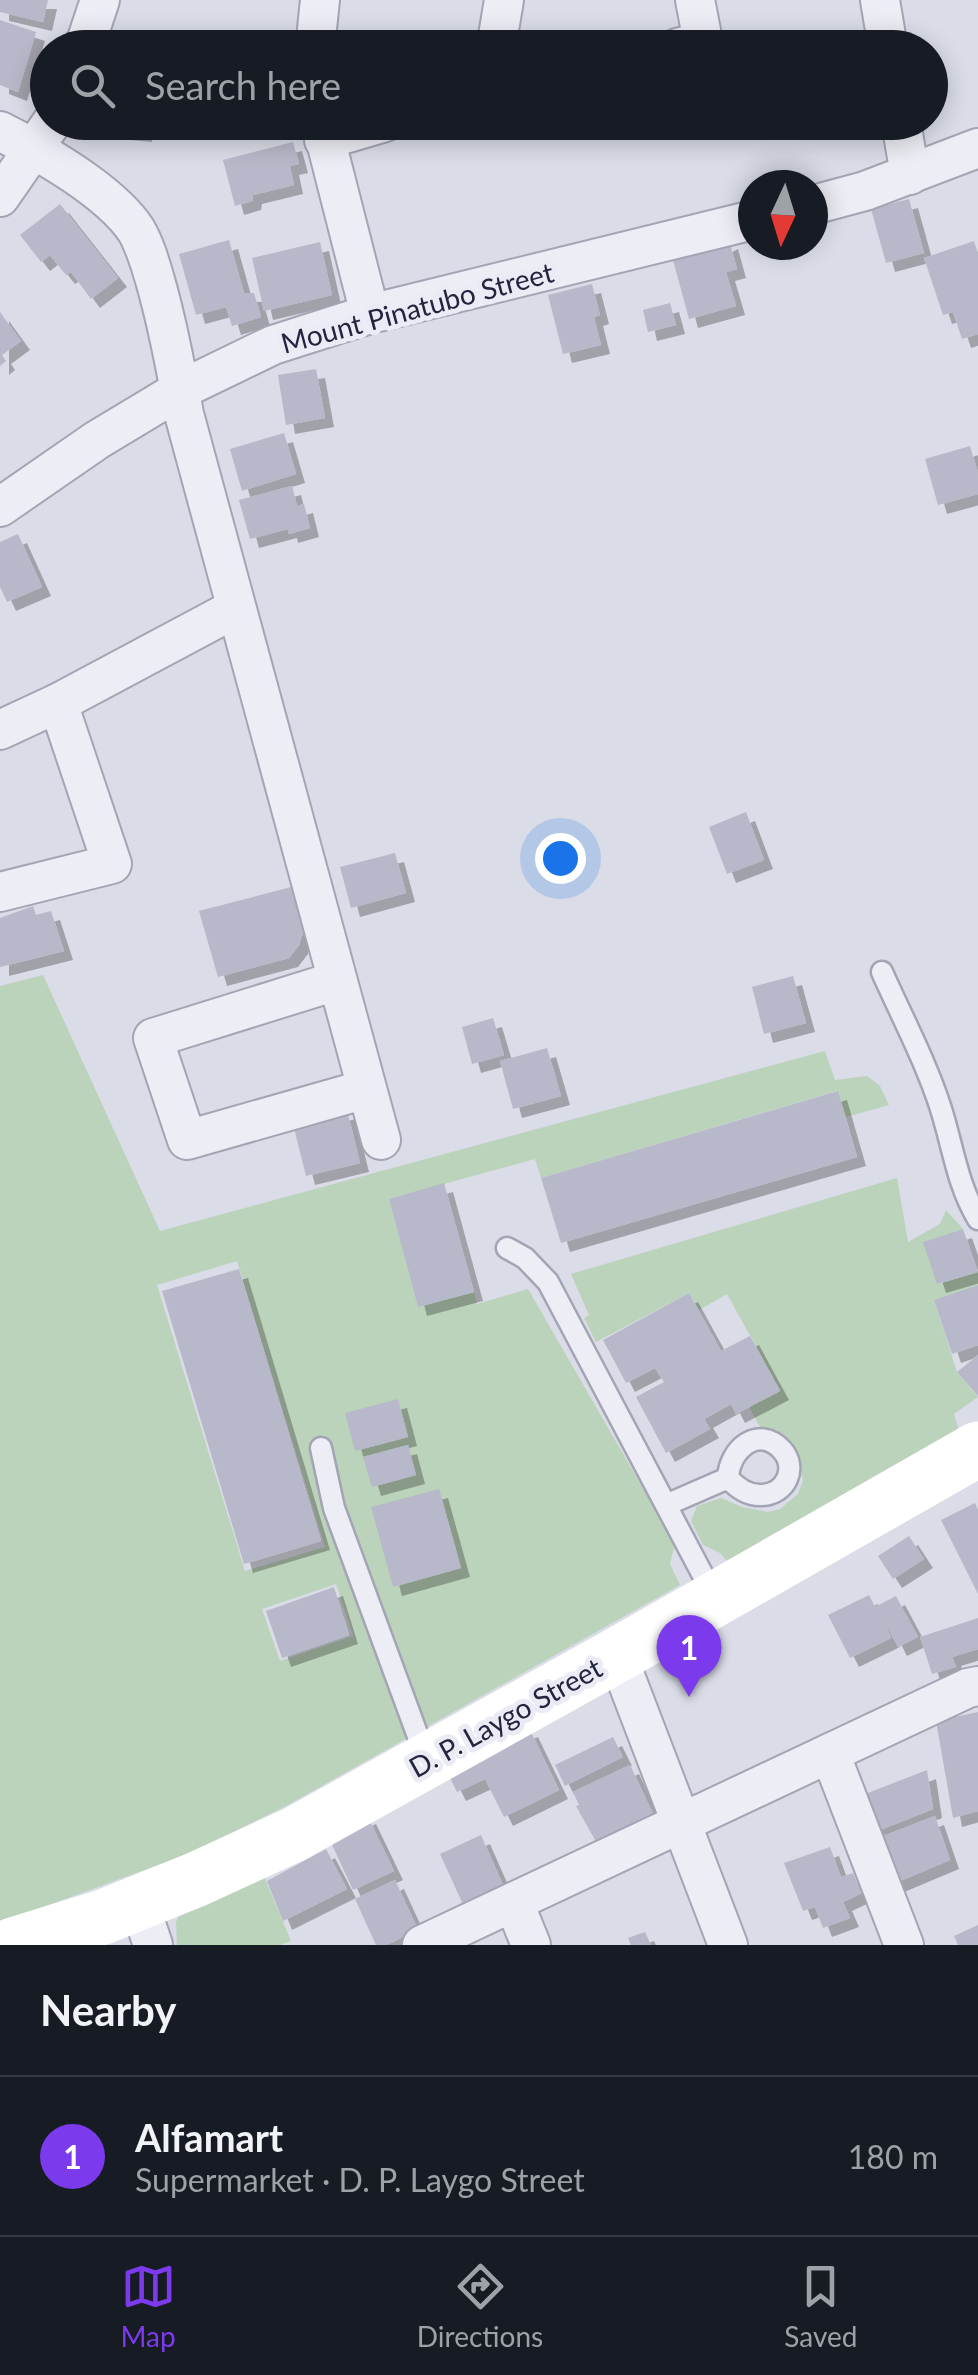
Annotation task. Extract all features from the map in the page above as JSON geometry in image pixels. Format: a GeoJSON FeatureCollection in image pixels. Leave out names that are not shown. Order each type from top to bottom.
{"type":"FeatureCollection","features":[{"type":"Feature","properties":{"kind":"main road","name":"D. P. Laygo Street"},"geometry":{"type":"LineString","coordinates":[[13,1945],[127,1927],[716,1600],[978,1449]]}},
{"type":"Feature","properties":{"kind":"street"},"geometry":{"type":"LineString","coordinates":[[90,30],[100,0]]}},
{"type":"Feature","properties":{"kind":"street"},"geometry":{"type":"LineString","coordinates":[[316,30],[320,0]]}},
{"type":"Feature","properties":{"kind":"street"},"geometry":{"type":"LineString","coordinates":[[499,30],[504,0]]}},
{"type":"Feature","properties":{"kind":"street"},"geometry":{"type":"LineString","coordinates":[[696,0],[702,30]]}},
{"type":"Feature","properties":{"kind":"street"},"geometry":{"type":"LineString","coordinates":[[880,0],[885,30]]}},
{"type":"Feature","properties":{"kind":"street"},"geometry":{"type":"LineString","coordinates":[[0,132],[30,136]]}},
{"type":"Feature","properties":{"kind":"street"},"geometry":{"type":"LineString","coordinates":[[0,197],[40,140]]}},
{"type":"Feature","properties":{"kind":"street"},"geometry":{"type":"LineString","coordinates":[[45,140],[136,230],[146,253],[171,333],[180,390],[236,608],[381,1140]]}},
{"type":"Feature","properties":{"kind":"street"},"geometry":{"type":"LineString","coordinates":[[324,140],[370,314]]}},
{"type":"Feature","properties":{"kind":"street"},"geometry":{"type":"LineString","coordinates":[[904,140],[910,175]]}},
{"type":"Feature","properties":{"kind":"street"},"geometry":{"type":"LineString","coordinates":[[828,200],[910,175],[978,148]]}},
{"type":"Feature","properties":{"kind":"street","name":"Mount Pinatubo Street"},"geometry":{"type":"LineString","coordinates":[[0,507],[96,440],[180,390],[274,346],[370,314],[738,224]]}},
{"type":"Feature","properties":{"kind":"street"},"geometry":{"type":"LineString","coordinates":[[0,730],[58,704],[236,608]]}},
{"type":"Feature","properties":{"kind":"street"},"geometry":{"type":"LineString","coordinates":[[0,892],[112,864],[58,704]]}},
{"type":"Feature","properties":{"kind":"street"},"geometry":{"type":"LineString","coordinates":[[336,981],[153,1038],[187,1140],[366,1090]]}},
{"type":"Feature","properties":{"kind":"street"},"geometry":{"type":"LineString","coordinates":[[617,1655],[728,1945]]}},
{"type":"Feature","properties":{"kind":"street"},"geometry":{"type":"LineString","coordinates":[[422,1945],[978,1686]]}},
{"type":"Feature","properties":{"kind":"street"},"geometry":{"type":"LineString","coordinates":[[830,1753],[904,1945]]}},
{"type":"Feature","properties":{"kind":"street"},"geometry":{"type":"LineString","coordinates":[[514,1904],[531,1945]]}},
{"type":"Feature","properties":{"kind":"lane"},"geometry":{"type":"LineString","coordinates":[[882,972],[926,1071],[962,1189],[978,1220]]}},
{"type":"Feature","properties":{"kind":"lane"},"geometry":{"type":"LineString","coordinates":[[507,1248],[525,1258],[548,1282],[716,1600]]}},
{"type":"Feature","properties":{"kind":"lane"},"geometry":{"type":"LineString","coordinates":[[321,1448],[334,1508],[426,1760]]}},
{"type":"Feature","properties":{"kind":"lane"},"geometry":{"type":"LineString","coordinates":[[666,1504],[728,1478]]}},
{"type":"Feature","properties":{"kind":"green space"},"geometry":{"type":"Polygon","coordinates":[[[43,975],[160,1231],[825,1051],[835,1080],[867,1076],[880,1086],[889,1105],[846,1117],[837,1091],[541,1178],[535,1159],[389,1199],[418,1306],[474,1292],[477,1304],[528,1289],[675,1544],[670,1564],[680,1585],[286,1806],[193,1852],[0,1923],[0,986],[43,975]],[[237,1261],[157,1285],[245,1571],[325,1547],[237,1261]],[[336,1584],[262,1609],[280,1661],[353,1636],[336,1584]]]}},
{"type":"Feature","properties":{"kind":"green space"},"geometry":{"type":"Polygon","coordinates":[[[897,1178],[908,1242],[940,1224],[946,1210],[963,1229],[924,1242],[938,1284],[978,1272],[978,1285],[934,1300],[957,1372],[978,1397],[954,1414],[959,1431],[727,1561],[703,1545],[691,1521],[697,1506],[721,1498],[768,1512],[780,1509],[798,1494],[803,1480],[796,1453],[789,1445],[764,1434],[749,1407],[780,1390],[727,1294],[699,1310],[689,1293],[596,1342],[571,1274],[897,1178]]]}},
{"type":"Feature","properties":{"kind":"green space"},"geometry":{"type":"Polygon","coordinates":[[[264,1876],[291,1941],[280,1945],[177,1945],[179,1916],[264,1876]]]}},
{"type":"Feature","properties":{"kind":"building"},"geometry":{"type":"Polygon","coordinates":[[[0,0],[48,0],[43,22],[0,12],[0,0]]]}},
{"type":"Feature","properties":{"kind":"building"},"geometry":{"type":"Polygon","coordinates":[[[0,20],[30,30],[30,52],[18,92],[0,85],[0,20]]]}},
{"type":"Feature","properties":{"kind":"building"},"geometry":{"type":"Polygon","coordinates":[[[293,142],[299,164],[290,166],[294,185],[253,195],[252,201],[235,206],[223,160],[293,142]]]}},
{"type":"Feature","properties":{"kind":"building"},"geometry":{"type":"Polygon","coordinates":[[[909,199],[924,253],[886,263],[871,209],[909,199]]]}},
{"type":"Feature","properties":{"kind":"building"},"geometry":{"type":"Polygon","coordinates":[[[60,204],[118,278],[91,299],[71,272],[66,275],[50,255],[41,262],[20,235],[60,204]]]}},
{"type":"Feature","properties":{"kind":"building"},"geometry":{"type":"Polygon","coordinates":[[[229,240],[244,293],[254,293],[261,317],[232,326],[226,307],[196,315],[179,254],[229,240]]]}},
{"type":"Feature","properties":{"kind":"building"},"geometry":{"type":"Polygon","coordinates":[[[729,240],[737,269],[726,272],[736,306],[689,319],[673,260],[710,250],[729,240]]]}},
{"type":"Feature","properties":{"kind":"building"},"geometry":{"type":"Polygon","coordinates":[[[974,241],[978,254],[978,334],[962,339],[953,312],[943,315],[924,258],[974,241]]]}},
{"type":"Feature","properties":{"kind":"building"},"geometry":{"type":"Polygon","coordinates":[[[320,242],[332,295],[264,311],[252,258],[320,242]]]}},
{"type":"Feature","properties":{"kind":"building"},"geometry":{"type":"Polygon","coordinates":[[[592,284],[600,315],[594,317],[601,345],[563,354],[548,295],[592,284]]]}},
{"type":"Feature","properties":{"kind":"building"},"geometry":{"type":"Polygon","coordinates":[[[670,303],[676,325],[648,332],[643,310],[670,303]]]}},
{"type":"Feature","properties":{"kind":"building"},"geometry":{"type":"Polygon","coordinates":[[[0,312],[21,341],[2,355],[6,361],[0,366],[0,312]]]}},
{"type":"Feature","properties":{"kind":"building"},"geometry":{"type":"Polygon","coordinates":[[[316,369],[325,418],[286,425],[278,375],[316,369]]]}},
{"type":"Feature","properties":{"kind":"building"},"geometry":{"type":"Polygon","coordinates":[[[284,433],[296,474],[242,491],[230,449],[284,433]]]}},
{"type":"Feature","properties":{"kind":"building"},"geometry":{"type":"Polygon","coordinates":[[[970,446],[978,473],[978,494],[938,505],[925,459],[970,446]]]}},
{"type":"Feature","properties":{"kind":"building"},"geometry":{"type":"Polygon","coordinates":[[[292,486],[297,506],[304,504],[310,528],[250,539],[239,500],[292,486]]]}},
{"type":"Feature","properties":{"kind":"building"},"geometry":{"type":"Polygon","coordinates":[[[18,534],[42,587],[7,602],[0,587],[0,542],[18,534]]]}},
{"type":"Feature","properties":{"kind":"building"},"geometry":{"type":"Polygon","coordinates":[[[746,812],[764,860],[727,874],[709,827],[746,812]]]}},
{"type":"Feature","properties":{"kind":"building"},"geometry":{"type":"Polygon","coordinates":[[[395,853],[406,893],[351,908],[340,867],[395,853]]]}},
{"type":"Feature","properties":{"kind":"building"},"geometry":{"type":"Polygon","coordinates":[[[291,887],[304,929],[289,958],[218,977],[199,911],[291,887]]]}},
{"type":"Feature","properties":{"kind":"building"},"geometry":{"type":"Polygon","coordinates":[[[33,906],[36,915],[51,911],[64,951],[0,967],[0,918],[33,906]]]}},
{"type":"Feature","properties":{"kind":"building"},"geometry":{"type":"Polygon","coordinates":[[[793,976],[806,1023],[764,1034],[752,987],[793,976]]]}},
{"type":"Feature","properties":{"kind":"building"},"geometry":{"type":"Polygon","coordinates":[[[493,1018],[504,1055],[472,1064],[462,1027],[493,1018]]]}},
{"type":"Feature","properties":{"kind":"building"},"geometry":{"type":"Polygon","coordinates":[[[547,1048],[561,1096],[513,1109],[500,1061],[547,1048]]]}},
{"type":"Feature","properties":{"kind":"building"},"geometry":{"type":"Polygon","coordinates":[[[838,1091],[857,1157],[561,1243],[541,1178],[838,1091]]]}},
{"type":"Feature","properties":{"kind":"building"},"geometry":{"type":"Polygon","coordinates":[[[347,1110],[360,1163],[306,1176],[293,1124],[347,1110]]]}},
{"type":"Feature","properties":{"kind":"building"},"geometry":{"type":"Polygon","coordinates":[[[444,1183],[474,1292],[418,1307],[389,1199],[444,1183]]]}},
{"type":"Feature","properties":{"kind":"building"},"geometry":{"type":"Polygon","coordinates":[[[963,1229],[978,1272],[937,1284],[923,1242],[963,1229]]]}},
{"type":"Feature","properties":{"kind":"building"},"geometry":{"type":"Polygon","coordinates":[[[239,1269],[321,1541],[244,1564],[162,1291],[239,1269]]]}},
{"type":"Feature","properties":{"kind":"building"},"geometry":{"type":"Polygon","coordinates":[[[978,1285],[978,1345],[952,1354],[934,1300],[978,1285]]]}},
{"type":"Feature","properties":{"kind":"building"},"geometry":{"type":"Polygon","coordinates":[[[689,1293],[721,1351],[750,1336],[780,1391],[736,1414],[731,1404],[704,1419],[710,1429],[666,1453],[636,1397],[664,1382],[655,1368],[626,1383],[603,1340],[689,1293]]]}},
{"type":"Feature","properties":{"kind":"building"},"geometry":{"type":"Polygon","coordinates":[[[978,1355],[978,1396],[957,1372],[978,1355]]]}},
{"type":"Feature","properties":{"kind":"building"},"geometry":{"type":"Polygon","coordinates":[[[398,1399],[408,1437],[355,1451],[345,1413],[398,1399]]]}},
{"type":"Feature","properties":{"kind":"building"},"geometry":{"type":"Polygon","coordinates":[[[408,1445],[416,1475],[372,1487],[363,1457],[408,1445]]]}},
{"type":"Feature","properties":{"kind":"building"},"geometry":{"type":"Polygon","coordinates":[[[439,1489],[461,1568],[393,1587],[371,1507],[439,1489]]]}},
{"type":"Feature","properties":{"kind":"building"},"geometry":{"type":"Polygon","coordinates":[[[975,1503],[978,1510],[978,1594],[941,1520],[975,1503]]]}},
{"type":"Feature","properties":{"kind":"building"},"geometry":{"type":"Polygon","coordinates":[[[909,1536],[924,1559],[893,1579],[878,1556],[909,1536]]]}},
{"type":"Feature","properties":{"kind":"building"},"geometry":{"type":"Polygon","coordinates":[[[334,1587],[349,1635],[282,1658],[266,1611],[334,1587]]]}},
{"type":"Feature","properties":{"kind":"building"},"geometry":{"type":"Polygon","coordinates":[[[869,1595],[875,1607],[896,1596],[918,1637],[898,1647],[880,1612],[891,1638],[850,1658],[828,1615],[869,1595]]]}},
{"type":"Feature","properties":{"kind":"building"},"geometry":{"type":"Polygon","coordinates":[[[978,1618],[978,1649],[952,1657],[956,1667],[932,1674],[920,1637],[978,1618]]]}},
{"type":"Feature","properties":{"kind":"building"},"geometry":{"type":"Polygon","coordinates":[[[978,1712],[978,1811],[953,1818],[936,1721],[978,1712]]]}},
{"type":"Feature","properties":{"kind":"building"},"geometry":{"type":"Polygon","coordinates":[[[529,1728],[559,1790],[504,1817],[485,1779],[457,1792],[443,1764],[529,1728]]]}},
{"type":"Feature","properties":{"kind":"building"},"geometry":{"type":"Polygon","coordinates":[[[613,1737],[623,1757],[565,1786],[555,1765],[613,1737]]]}},
{"type":"Feature","properties":{"kind":"building"},"geometry":{"type":"Polygon","coordinates":[[[630,1765],[656,1820],[599,1847],[576,1806],[579,1805],[573,1792],[630,1765]]]}},
{"type":"Feature","properties":{"kind":"building"},"geometry":{"type":"Polygon","coordinates":[[[927,1770],[933,1809],[870,1834],[855,1798],[927,1770]]]}},
{"type":"Feature","properties":{"kind":"building"},"geometry":{"type":"Polygon","coordinates":[[[367,1815],[394,1871],[353,1890],[327,1834],[367,1815]]]}},
{"type":"Feature","properties":{"kind":"building"},"geometry":{"type":"Polygon","coordinates":[[[935,1816],[950,1860],[893,1884],[876,1839],[935,1816]]]}},
{"type":"Feature","properties":{"kind":"building"},"geometry":{"type":"Polygon","coordinates":[[[481,1835],[506,1892],[466,1911],[440,1854],[481,1835]]]}},
{"type":"Feature","properties":{"kind":"building"},"geometry":{"type":"Polygon","coordinates":[[[830,1847],[841,1877],[853,1873],[862,1893],[843,1902],[850,1918],[823,1928],[815,1907],[803,1911],[784,1863],[830,1847]]]}},
{"type":"Feature","properties":{"kind":"building"},"geometry":{"type":"Polygon","coordinates":[[[326,1849],[347,1889],[283,1921],[267,1881],[326,1849]]]}},
{"type":"Feature","properties":{"kind":"building"},"geometry":{"type":"Polygon","coordinates":[[[395,1880],[418,1930],[386,1945],[376,1945],[355,1899],[395,1880]]]}},
{"type":"Feature","properties":{"kind":"building"},"geometry":{"type":"Polygon","coordinates":[[[978,1925],[978,1945],[958,1945],[954,1936],[978,1925]]]}},
{"type":"Feature","properties":{"kind":"building"},"geometry":{"type":"Polygon","coordinates":[[[645,1932],[651,1945],[631,1945],[628,1938],[645,1932]]]}},
{"type":"Feature","properties":{"kind":"place","name":"Alfamart"},"geometry":{"type":"Point","coordinates":[689,1697]}}]}
